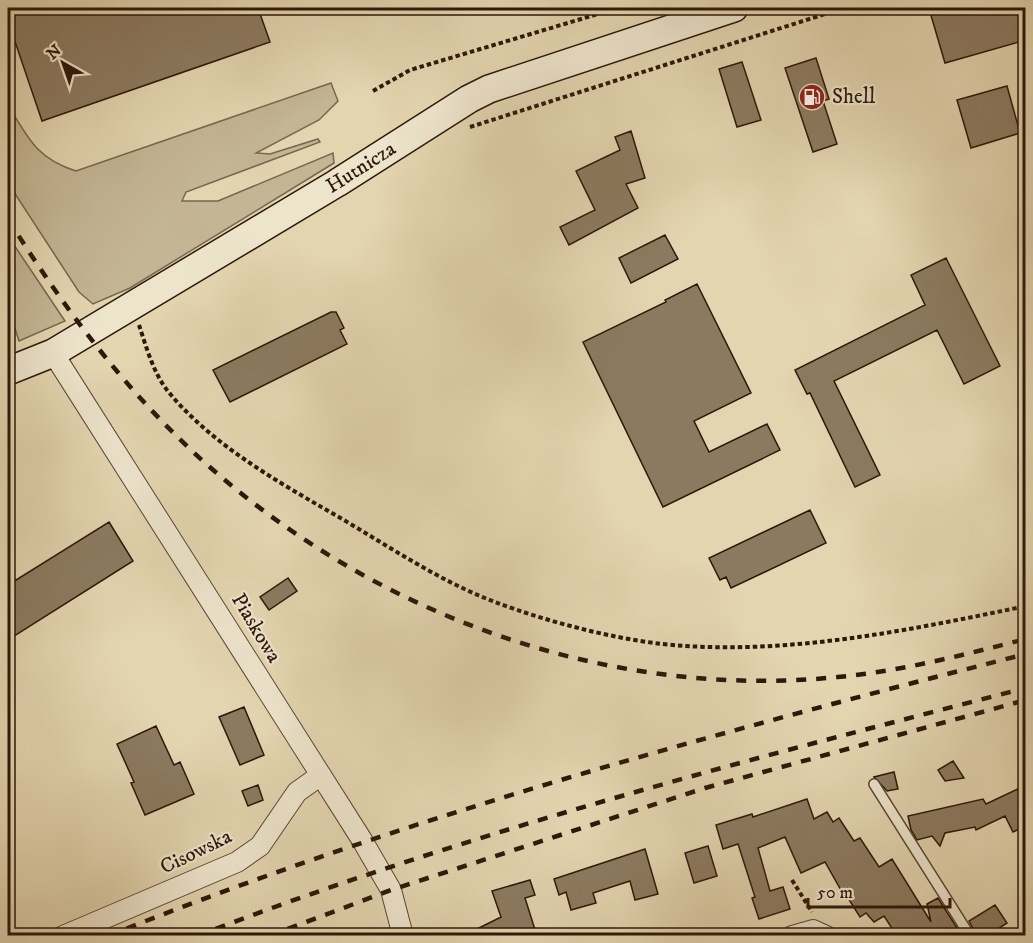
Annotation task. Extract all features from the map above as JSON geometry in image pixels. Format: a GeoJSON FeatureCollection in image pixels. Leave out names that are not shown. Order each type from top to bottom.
{"type":"FeatureCollection","features":[{"type":"Feature","properties":{"kind":"main road","name":"Hutnicza"},"geometry":{"type":"LineString","coordinates":[[8,371],[53,353],[337,183],[469,99],[532,74],[734,8]]}},
{"type":"Feature","properties":{"kind":"street","name":"Piaskowa"},"geometry":{"type":"LineString","coordinates":[[53,353],[321,775],[391,890],[403,936]]}},
{"type":"Feature","properties":{"kind":"street","name":"Cisowska"},"geometry":{"type":"LineString","coordinates":[[63,936],[237,862],[260,846],[297,792],[321,775]]}},
{"type":"Feature","properties":{"kind":"street"},"geometry":{"type":"LineString","coordinates":[[792,936],[821,928]]}},
{"type":"Feature","properties":{"kind":"lane"},"geometry":{"type":"LineString","coordinates":[[874,784],[970,936]]}},
{"type":"Feature","properties":{"kind":"path"},"geometry":{"type":"LineString","coordinates":[[373,91],[410,70],[618,8]]}},
{"type":"Feature","properties":{"kind":"path"},"geometry":{"type":"LineString","coordinates":[[462,129],[844,8]]}},
{"type":"Feature","properties":{"kind":"path"},"geometry":{"type":"LineString","coordinates":[[136,304],[144,338],[167,389],[222,441],[265,472],[420,566],[495,603],[537,617],[591,630],[649,642],[696,646],[833,640],[900,631],[1026,606]]}},
{"type":"Feature","properties":{"kind":"path"},"geometry":{"type":"LineString","coordinates":[[792,880],[821,928]]}},
{"type":"Feature","properties":{"kind":"shaded area"},"geometry":{"type":"Polygon","coordinates":[[[331,83],[338,101],[319,120],[256,153],[270,154],[318,139],[320,142],[186,192],[182,201],[218,201],[333,153],[334,163],[130,288],[93,304],[79,292],[8,183],[8,105],[28,137],[43,154],[76,171],[331,83]]]}},
{"type":"Feature","properties":{"kind":"shaded area"},"geometry":{"type":"Polygon","coordinates":[[[8,236],[65,321],[19,341],[8,306],[8,236]]]}},
{"type":"Feature","properties":{"kind":"building"},"geometry":{"type":"Polygon","coordinates":[[[8,8],[258,8],[270,42],[42,121],[8,21],[8,8]]]}},
{"type":"Feature","properties":{"kind":"building"},"geometry":{"type":"Polygon","coordinates":[[[946,8],[1026,8],[1026,40],[945,63],[930,12],[946,8]]]}},
{"type":"Feature","properties":{"kind":"building"},"geometry":{"type":"Polygon","coordinates":[[[816,58],[829,99],[823,101],[837,144],[813,152],[785,68],[816,58]]]}},
{"type":"Feature","properties":{"kind":"building"},"geometry":{"type":"Polygon","coordinates":[[[742,62],[761,120],[737,127],[719,69],[742,62]]]}},
{"type":"Feature","properties":{"kind":"building"},"geometry":{"type":"Polygon","coordinates":[[[1007,86],[1020,133],[971,148],[957,100],[1007,86]]]}},
{"type":"Feature","properties":{"kind":"building"},"geometry":{"type":"Polygon","coordinates":[[[631,131],[645,178],[626,184],[638,208],[569,245],[560,227],[595,210],[576,171],[620,150],[615,137],[631,131]]]}},
{"type":"Feature","properties":{"kind":"building"},"geometry":{"type":"Polygon","coordinates":[[[665,235],[678,259],[631,283],[619,258],[665,235]]]}},
{"type":"Feature","properties":{"kind":"building"},"geometry":{"type":"Polygon","coordinates":[[[946,258],[1000,366],[964,384],[937,330],[834,381],[880,475],[855,487],[810,393],[807,394],[795,370],[925,305],[911,275],[946,258]]]}},
{"type":"Feature","properties":{"kind":"building"},"geometry":{"type":"Polygon","coordinates":[[[697,284],[751,393],[694,421],[709,452],[767,424],[780,450],[663,507],[583,342],[666,302],[665,300],[697,284]]]}},
{"type":"Feature","properties":{"kind":"building"},"geometry":{"type":"Polygon","coordinates":[[[331,312],[336,312],[344,328],[340,330],[347,344],[230,402],[213,370],[331,312]]]}},
{"type":"Feature","properties":{"kind":"building"},"geometry":{"type":"Polygon","coordinates":[[[810,510],[826,543],[731,588],[726,577],[720,580],[709,558],[810,510]]]}},
{"type":"Feature","properties":{"kind":"building"},"geometry":{"type":"Polygon","coordinates":[[[109,522],[133,561],[8,640],[8,585],[109,522]]]}},
{"type":"Feature","properties":{"kind":"building"},"geometry":{"type":"Polygon","coordinates":[[[288,578],[297,591],[269,610],[260,597],[288,578]]]}},
{"type":"Feature","properties":{"kind":"building"},"geometry":{"type":"Polygon","coordinates":[[[244,707],[264,755],[240,765],[219,717],[244,707]]]}},
{"type":"Feature","properties":{"kind":"building"},"geometry":{"type":"Polygon","coordinates":[[[156,726],[174,765],[180,762],[194,794],[145,815],[131,783],[134,782],[117,744],[156,726]]]}},
{"type":"Feature","properties":{"kind":"building"},"geometry":{"type":"Polygon","coordinates":[[[953,761],[964,778],[945,781],[938,770],[953,761]]]}},
{"type":"Feature","properties":{"kind":"building"},"geometry":{"type":"Polygon","coordinates":[[[894,772],[898,789],[887,791],[874,777],[894,772]]]}},
{"type":"Feature","properties":{"kind":"building"},"geometry":{"type":"Polygon","coordinates":[[[258,785],[263,800],[248,806],[242,791],[258,785]]]}},
{"type":"Feature","properties":{"kind":"building"},"geometry":{"type":"Polygon","coordinates":[[[1026,785],[1026,826],[1013,832],[1005,816],[976,830],[975,827],[945,833],[940,846],[932,836],[917,840],[911,830],[908,816],[983,799],[986,804],[1026,785]]]}},
{"type":"Feature","properties":{"kind":"building"},"geometry":{"type":"Polygon","coordinates":[[[807,799],[814,819],[827,812],[833,822],[839,818],[854,841],[860,838],[879,867],[892,859],[931,922],[927,904],[938,898],[962,936],[897,936],[884,916],[874,922],[866,913],[860,917],[848,898],[846,899],[825,862],[801,873],[785,837],[758,848],[770,891],[783,887],[790,909],[759,919],[752,898],[755,897],[738,844],[723,849],[716,825],[752,814],[753,817],[807,799]]]}},
{"type":"Feature","properties":{"kind":"building"},"geometry":{"type":"Polygon","coordinates":[[[708,846],[717,876],[694,883],[685,853],[708,846]]]}},
{"type":"Feature","properties":{"kind":"building"},"geometry":{"type":"Polygon","coordinates":[[[645,849],[658,894],[635,900],[630,881],[593,893],[596,903],[571,910],[566,892],[559,895],[554,879],[645,849]]]}},
{"type":"Feature","properties":{"kind":"building"},"geometry":{"type":"Polygon","coordinates":[[[530,880],[535,895],[525,898],[537,936],[463,936],[501,917],[492,891],[530,880]]]}},
{"type":"Feature","properties":{"kind":"building"},"geometry":{"type":"Polygon","coordinates":[[[995,905],[1007,923],[987,936],[977,936],[969,921],[995,905]]]}},
{"type":"Feature","properties":{"kind":"railway"},"geometry":{"type":"LineString","coordinates":[[8,219],[69,310],[114,368],[190,449],[257,506],[330,556],[408,598],[490,632],[574,658],[661,674],[749,681],[838,677],[886,671],[1026,639]]}},
{"type":"Feature","properties":{"kind":"railway"},"geometry":{"type":"LineString","coordinates":[[108,936],[334,852],[448,815],[677,746],[1026,654]]}},
{"type":"Feature","properties":{"kind":"railway"},"geometry":{"type":"LineString","coordinates":[[197,936],[299,898],[504,831],[816,742],[1026,688]]}},
{"type":"Feature","properties":{"kind":"railway"},"geometry":{"type":"LineString","coordinates":[[269,936],[391,890],[705,788],[1026,700]]}},
{"type":"Feature","properties":{"kind":"place","name":"Shell"},"geometry":{"type":"Point","coordinates":[812,97]}}]}
